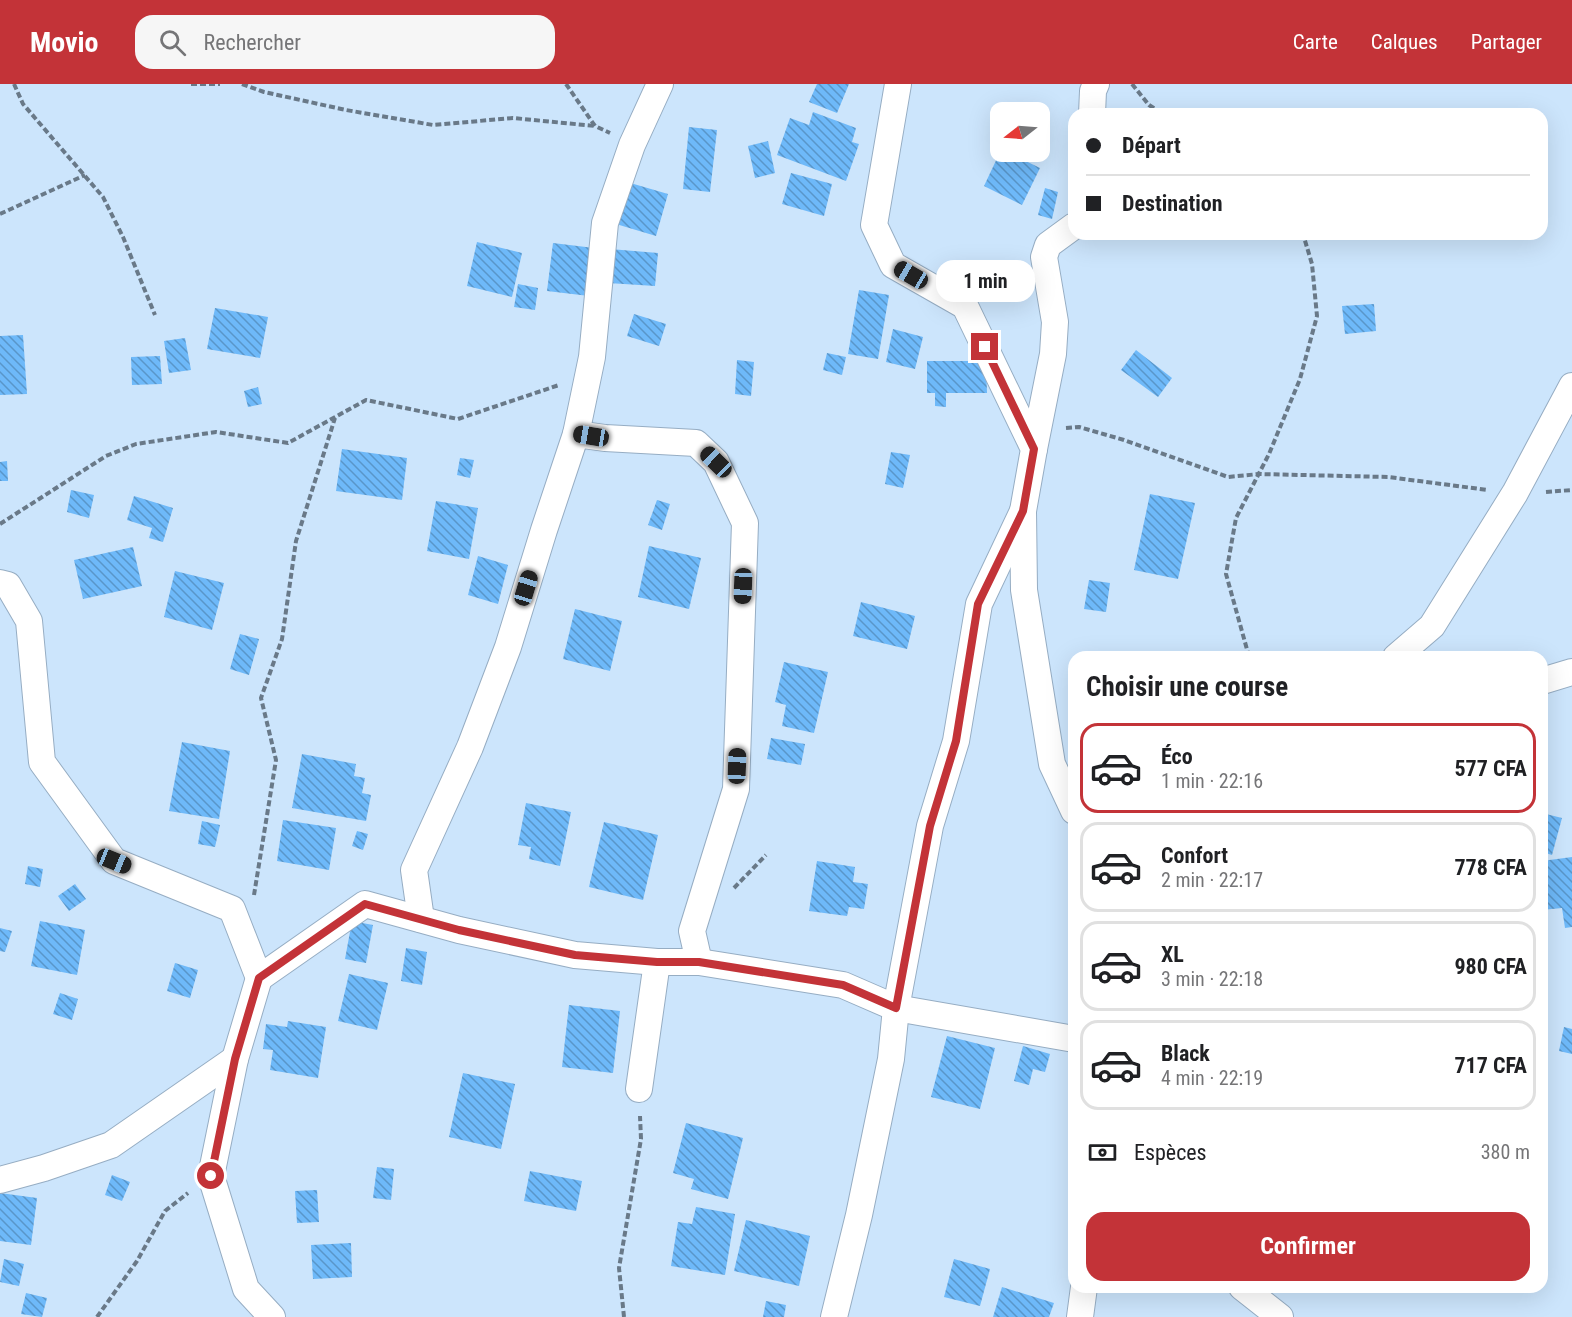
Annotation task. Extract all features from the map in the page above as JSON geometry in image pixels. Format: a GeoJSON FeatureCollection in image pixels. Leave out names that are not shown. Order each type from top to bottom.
{"type":"FeatureCollection","features":[{"type":"Feature","properties":{"kind":"street"},"geometry":{"type":"LineString","coordinates":[[420,919],[414,870],[470,747],[504,658],[576,434],[592,357],[604,222],[632,144],[660,84]]}},
{"type":"Feature","properties":{"kind":"street"},"geometry":{"type":"LineString","coordinates":[[898,84],[874,225],[893,265],[965,306],[1036,440]]}},
{"type":"Feature","properties":{"kind":"street"},"geometry":{"type":"LineString","coordinates":[[1092,108],[1093,91],[1096,84]]}},
{"type":"Feature","properties":{"kind":"street"},"geometry":{"type":"LineString","coordinates":[[1068,230],[1048,245],[1044,257],[1055,322],[1053,354],[1023,511],[1024,590],[1052,764],[1068,798]]}},
{"type":"Feature","properties":{"kind":"street"},"geometry":{"type":"LineString","coordinates":[[1403,651],[1432,626],[1515,493],[1572,386]]}},
{"type":"Feature","properties":{"kind":"street"},"geometry":{"type":"LineString","coordinates":[[576,434],[605,438],[696,443],[716,462],[745,523],[736,789],[692,931],[699,962]]}},
{"type":"Feature","properties":{"kind":"street"},"geometry":{"type":"LineString","coordinates":[[834,1317],[859,1215],[891,1059],[896,1008],[930,826],[956,741],[978,604],[1023,511]]}},
{"type":"Feature","properties":{"kind":"street"},"geometry":{"type":"LineString","coordinates":[[0,583],[8,585],[29,621],[42,762],[114,861],[232,909],[259,978],[235,1059],[211,1176],[246,1289],[272,1317]]}},
{"type":"Feature","properties":{"kind":"street"},"geometry":{"type":"LineString","coordinates":[[1548,679],[1572,672]]}},
{"type":"Feature","properties":{"kind":"street"},"geometry":{"type":"LineString","coordinates":[[259,978],[365,904],[575,955],[657,962],[699,962],[843,985],[896,1008],[1068,1038]]}},
{"type":"Feature","properties":{"kind":"street"},"geometry":{"type":"LineString","coordinates":[[639,1089],[657,962]]}},
{"type":"Feature","properties":{"kind":"street"},"geometry":{"type":"LineString","coordinates":[[0,1180],[111,1145],[235,1059]]}},
{"type":"Feature","properties":{"kind":"street"},"geometry":{"type":"LineString","coordinates":[[1080,1317],[1083,1293]]}},
{"type":"Feature","properties":{"kind":"street"},"geometry":{"type":"LineString","coordinates":[[1250,1293],[1280,1317]]}},
{"type":"Feature","properties":{"kind":"path"},"geometry":{"type":"LineString","coordinates":[[14,84],[23,104],[103,197],[123,237],[155,315]]}},
{"type":"Feature","properties":{"kind":"path"},"geometry":{"type":"LineString","coordinates":[[191,84],[220,84]]}},
{"type":"Feature","properties":{"kind":"path"},"geometry":{"type":"LineString","coordinates":[[242,84],[264,92],[346,110],[433,125],[513,118],[595,126],[632,144]]}},
{"type":"Feature","properties":{"kind":"path"},"geometry":{"type":"LineString","coordinates":[[566,84],[595,126]]}},
{"type":"Feature","properties":{"kind":"path"},"geometry":{"type":"LineString","coordinates":[[1132,84],[1154,108]]}},
{"type":"Feature","properties":{"kind":"path"},"geometry":{"type":"LineString","coordinates":[[0,214],[85,175]]}},
{"type":"Feature","properties":{"kind":"path"},"geometry":{"type":"LineString","coordinates":[[1247,651],[1226,574],[1236,518],[1259,474],[1300,379],[1317,316],[1312,264],[1305,240]]}},
{"type":"Feature","properties":{"kind":"path"},"geometry":{"type":"LineString","coordinates":[[0,524],[106,456],[136,444],[216,432],[288,443],[366,400],[458,419],[588,375]]}},
{"type":"Feature","properties":{"kind":"path"},"geometry":{"type":"LineString","coordinates":[[254,898],[276,760],[261,698],[282,639],[296,542],[335,417]]}},
{"type":"Feature","properties":{"kind":"path"},"geometry":{"type":"LineString","coordinates":[[1036,440],[1079,427],[1124,440],[1228,477],[1259,474],[1388,477],[1515,493],[1572,490]]}},
{"type":"Feature","properties":{"kind":"path"},"geometry":{"type":"LineString","coordinates":[[624,1317],[619,1268],[641,1139],[639,1089]]}},
{"type":"Feature","properties":{"kind":"path"},"geometry":{"type":"LineString","coordinates":[[98,1317],[137,1261],[165,1211],[211,1176]]}},
{"type":"Feature","properties":{"kind":"building"},"geometry":{"type":"Polygon","coordinates":[[[817,84],[849,84],[837,113],[809,102],[817,84]]]}},
{"type":"Feature","properties":{"kind":"building"},"geometry":{"type":"Polygon","coordinates":[[[813,112],[856,128],[852,142],[859,144],[846,181],[777,155],[790,118],[809,125],[813,112]]]}},
{"type":"Feature","properties":{"kind":"building"},"geometry":{"type":"Polygon","coordinates":[[[689,127],[717,130],[710,192],[683,189],[689,127]]]}},
{"type":"Feature","properties":{"kind":"building"},"geometry":{"type":"Polygon","coordinates":[[[768,141],[775,173],[755,178],[748,146],[768,141]]]}},
{"type":"Feature","properties":{"kind":"building"},"geometry":{"type":"Polygon","coordinates":[[[995,162],[1028,162],[1040,168],[1022,205],[984,186],[995,162]]]}},
{"type":"Feature","properties":{"kind":"building"},"geometry":{"type":"Polygon","coordinates":[[[791,173],[832,184],[824,216],[782,204],[791,173]]]}},
{"type":"Feature","properties":{"kind":"building"},"geometry":{"type":"Polygon","coordinates":[[[627,182],[668,194],[656,236],[616,224],[627,182]]]}},
{"type":"Feature","properties":{"kind":"building"},"geometry":{"type":"Polygon","coordinates":[[[1045,188],[1058,192],[1052,219],[1038,215],[1045,188]]]}},
{"type":"Feature","properties":{"kind":"building"},"geometry":{"type":"Polygon","coordinates":[[[477,242],[522,253],[512,297],[467,286],[477,242]]]}},
{"type":"Feature","properties":{"kind":"building"},"geometry":{"type":"Polygon","coordinates":[[[553,243],[594,248],[589,296],[547,291],[553,243]]]}},
{"type":"Feature","properties":{"kind":"building"},"geometry":{"type":"Polygon","coordinates":[[[610,249],[658,253],[655,286],[608,283],[610,249]]]}},
{"type":"Feature","properties":{"kind":"building"},"geometry":{"type":"Polygon","coordinates":[[[518,284],[538,288],[535,310],[514,307],[518,284]]]}},
{"type":"Feature","properties":{"kind":"building"},"geometry":{"type":"Polygon","coordinates":[[[859,290],[889,295],[878,359],[848,354],[859,290]]]}},
{"type":"Feature","properties":{"kind":"building"},"geometry":{"type":"Polygon","coordinates":[[[1374,304],[1376,331],[1345,334],[1342,306],[1374,304]]]}},
{"type":"Feature","properties":{"kind":"building"},"geometry":{"type":"Polygon","coordinates":[[[215,308],[268,317],[260,358],[207,349],[215,308]]]}},
{"type":"Feature","properties":{"kind":"building"},"geometry":{"type":"Polygon","coordinates":[[[634,314],[666,324],[659,346],[627,336],[634,314]]]}},
{"type":"Feature","properties":{"kind":"building"},"geometry":{"type":"Polygon","coordinates":[[[893,329],[923,337],[915,369],[886,362],[893,329]]]}},
{"type":"Feature","properties":{"kind":"building"},"geometry":{"type":"Polygon","coordinates":[[[23,335],[27,394],[0,395],[0,336],[23,335]]]}},
{"type":"Feature","properties":{"kind":"building"},"geometry":{"type":"Polygon","coordinates":[[[185,338],[191,370],[169,373],[164,341],[185,338]]]}},
{"type":"Feature","properties":{"kind":"building"},"geometry":{"type":"Polygon","coordinates":[[[1136,350],[1172,378],[1158,397],[1121,370],[1136,350]]]}},
{"type":"Feature","properties":{"kind":"building"},"geometry":{"type":"Polygon","coordinates":[[[827,353],[846,357],[842,375],[823,370],[827,353]]]}},
{"type":"Feature","properties":{"kind":"building"},"geometry":{"type":"Polygon","coordinates":[[[160,356],[162,384],[132,385],[131,357],[160,356]]]}},
{"type":"Feature","properties":{"kind":"building"},"geometry":{"type":"Polygon","coordinates":[[[737,360],[754,362],[751,396],[735,394],[737,360]]]}},
{"type":"Feature","properties":{"kind":"building"},"geometry":{"type":"Polygon","coordinates":[[[927,361],[986,361],[987,393],[946,393],[946,407],[935,406],[935,393],[927,393],[927,361]]]}},
{"type":"Feature","properties":{"kind":"building"},"geometry":{"type":"Polygon","coordinates":[[[258,387],[262,404],[248,407],[244,391],[258,387]]]}},
{"type":"Feature","properties":{"kind":"building"},"geometry":{"type":"Polygon","coordinates":[[[342,449],[407,458],[402,500],[336,491],[342,449]]]}},
{"type":"Feature","properties":{"kind":"building"},"geometry":{"type":"Polygon","coordinates":[[[891,452],[910,455],[903,488],[885,484],[891,452]]]}},
{"type":"Feature","properties":{"kind":"building"},"geometry":{"type":"Polygon","coordinates":[[[460,458],[474,460],[470,478],[457,475],[460,458]]]}},
{"type":"Feature","properties":{"kind":"building"},"geometry":{"type":"Polygon","coordinates":[[[7,461],[8,481],[0,481],[0,462],[7,461]]]}},
{"type":"Feature","properties":{"kind":"building"},"geometry":{"type":"Polygon","coordinates":[[[71,490],[94,495],[89,518],[67,512],[71,490]]]}},
{"type":"Feature","properties":{"kind":"building"},"geometry":{"type":"Polygon","coordinates":[[[1150,494],[1195,503],[1178,579],[1134,570],[1150,494]]]}},
{"type":"Feature","properties":{"kind":"building"},"geometry":{"type":"Polygon","coordinates":[[[134,496],[173,508],[163,542],[149,538],[152,528],[127,520],[134,496]]]}},
{"type":"Feature","properties":{"kind":"building"},"geometry":{"type":"Polygon","coordinates":[[[657,500],[670,504],[662,530],[648,525],[657,500]]]}},
{"type":"Feature","properties":{"kind":"building"},"geometry":{"type":"Polygon","coordinates":[[[436,501],[478,508],[469,559],[427,551],[436,501]]]}},
{"type":"Feature","properties":{"kind":"building"},"geometry":{"type":"Polygon","coordinates":[[[649,546],[701,558],[689,609],[638,597],[649,546]]]}},
{"type":"Feature","properties":{"kind":"building"},"geometry":{"type":"Polygon","coordinates":[[[133,547],[142,586],[83,599],[74,560],[133,547]]]}},
{"type":"Feature","properties":{"kind":"building"},"geometry":{"type":"Polygon","coordinates":[[[478,556],[508,565],[498,604],[468,595],[478,556]]]}},
{"type":"Feature","properties":{"kind":"building"},"geometry":{"type":"Polygon","coordinates":[[[175,571],[224,583],[212,630],[164,617],[175,571]]]}},
{"type":"Feature","properties":{"kind":"building"},"geometry":{"type":"Polygon","coordinates":[[[1089,580],[1110,583],[1106,612],[1084,609],[1089,580]]]}},
{"type":"Feature","properties":{"kind":"building"},"geometry":{"type":"Polygon","coordinates":[[[861,602],[915,616],[907,649],[853,636],[861,602]]]}},
{"type":"Feature","properties":{"kind":"building"},"geometry":{"type":"Polygon","coordinates":[[[575,609],[622,621],[610,671],[563,659],[575,609]]]}},
{"type":"Feature","properties":{"kind":"building"},"geometry":{"type":"Polygon","coordinates":[[[240,634],[259,639],[249,675],[230,669],[240,634]]]}},
{"type":"Feature","properties":{"kind":"building"},"geometry":{"type":"Polygon","coordinates":[[[784,662],[828,672],[814,733],[782,726],[786,705],[775,702],[784,662]]]}},
{"type":"Feature","properties":{"kind":"building"},"geometry":{"type":"Polygon","coordinates":[[[771,738],[805,744],[801,765],[767,759],[771,738]]]}},
{"type":"Feature","properties":{"kind":"building"},"geometry":{"type":"Polygon","coordinates":[[[182,742],[230,751],[219,819],[169,811],[182,742]]]}},
{"type":"Feature","properties":{"kind":"building"},"geometry":{"type":"Polygon","coordinates":[[[302,754],[356,764],[354,776],[365,778],[362,793],[371,795],[366,821],[292,808],[302,754]]]}},
{"type":"Feature","properties":{"kind":"building"},"geometry":{"type":"Polygon","coordinates":[[[526,803],[571,812],[560,866],[529,859],[531,847],[518,845],[526,803]]]}},
{"type":"Feature","properties":{"kind":"building"},"geometry":{"type":"Polygon","coordinates":[[[1548,814],[1562,818],[1552,855],[1548,854],[1548,814]]]}},
{"type":"Feature","properties":{"kind":"building"},"geometry":{"type":"Polygon","coordinates":[[[283,820],[336,828],[329,870],[277,861],[283,820]]]}},
{"type":"Feature","properties":{"kind":"building"},"geometry":{"type":"Polygon","coordinates":[[[202,821],[220,825],[215,847],[198,844],[202,821]]]}},
{"type":"Feature","properties":{"kind":"building"},"geometry":{"type":"Polygon","coordinates":[[[604,822],[658,835],[643,900],[589,887],[604,822]]]}},
{"type":"Feature","properties":{"kind":"building"},"geometry":{"type":"Polygon","coordinates":[[[357,831],[368,834],[363,850],[352,846],[357,831]]]}},
{"type":"Feature","properties":{"kind":"building"},"geometry":{"type":"Polygon","coordinates":[[[1572,857],[1572,927],[1565,928],[1562,908],[1548,909],[1548,860],[1572,857]]]}},
{"type":"Feature","properties":{"kind":"building"},"geometry":{"type":"Polygon","coordinates":[[[817,861],[855,867],[853,882],[868,884],[864,909],[849,907],[847,916],[809,911],[817,861]]]}},
{"type":"Feature","properties":{"kind":"building"},"geometry":{"type":"Polygon","coordinates":[[[28,866],[43,869],[40,887],[25,884],[28,866]]]}},
{"type":"Feature","properties":{"kind":"building"},"geometry":{"type":"Polygon","coordinates":[[[75,884],[86,899],[69,911],[58,896],[75,884]]]}},
{"type":"Feature","properties":{"kind":"building"},"geometry":{"type":"Polygon","coordinates":[[[40,921],[85,930],[77,975],[31,966],[40,921]]]}},
{"type":"Feature","properties":{"kind":"building"},"geometry":{"type":"Polygon","coordinates":[[[352,921],[373,925],[366,963],[345,959],[352,921]]]}},
{"type":"Feature","properties":{"kind":"building"},"geometry":{"type":"Polygon","coordinates":[[[0,928],[12,931],[5,952],[0,951],[0,928]]]}},
{"type":"Feature","properties":{"kind":"building"},"geometry":{"type":"Polygon","coordinates":[[[406,948],[427,952],[422,985],[401,981],[406,948]]]}},
{"type":"Feature","properties":{"kind":"building"},"geometry":{"type":"Polygon","coordinates":[[[175,963],[198,970],[190,998],[167,991],[175,963]]]}},
{"type":"Feature","properties":{"kind":"building"},"geometry":{"type":"Polygon","coordinates":[[[349,974],[388,983],[377,1030],[338,1021],[349,974]]]}},
{"type":"Feature","properties":{"kind":"building"},"geometry":{"type":"Polygon","coordinates":[[[60,993],[78,999],[72,1020],[53,1014],[60,993]]]}},
{"type":"Feature","properties":{"kind":"building"},"geometry":{"type":"Polygon","coordinates":[[[569,1005],[620,1011],[613,1073],[562,1067],[569,1005]]]}},
{"type":"Feature","properties":{"kind":"building"},"geometry":{"type":"Polygon","coordinates":[[[288,1021],[326,1027],[318,1078],[270,1070],[273,1050],[263,1049],[266,1024],[287,1027],[288,1021]]]}},
{"type":"Feature","properties":{"kind":"building"},"geometry":{"type":"Polygon","coordinates":[[[1564,1027],[1572,1029],[1572,1054],[1559,1051],[1564,1027]]]}},
{"type":"Feature","properties":{"kind":"building"},"geometry":{"type":"Polygon","coordinates":[[[947,1036],[995,1048],[980,1109],[931,1097],[947,1036]]]}},
{"type":"Feature","properties":{"kind":"building"},"geometry":{"type":"Polygon","coordinates":[[[1023,1046],[1050,1054],[1045,1072],[1033,1069],[1029,1085],[1014,1081],[1023,1046]]]}},
{"type":"Feature","properties":{"kind":"building"},"geometry":{"type":"Polygon","coordinates":[[[463,1073],[515,1084],[501,1149],[449,1137],[463,1073]]]}},
{"type":"Feature","properties":{"kind":"building"},"geometry":{"type":"Polygon","coordinates":[[[686,1123],[743,1138],[728,1199],[691,1189],[694,1179],[673,1173],[686,1123]]]}},
{"type":"Feature","properties":{"kind":"building"},"geometry":{"type":"Polygon","coordinates":[[[377,1167],[394,1169],[391,1200],[373,1198],[377,1167]]]}},
{"type":"Feature","properties":{"kind":"building"},"geometry":{"type":"Polygon","coordinates":[[[530,1171],[582,1181],[576,1211],[524,1201],[530,1171]]]}},
{"type":"Feature","properties":{"kind":"building"},"geometry":{"type":"Polygon","coordinates":[[[112,1175],[130,1182],[122,1201],[105,1195],[112,1175]]]}},
{"type":"Feature","properties":{"kind":"building"},"geometry":{"type":"Polygon","coordinates":[[[317,1190],[319,1222],[297,1223],[295,1191],[317,1190]]]}},
{"type":"Feature","properties":{"kind":"building"},"geometry":{"type":"Polygon","coordinates":[[[0,1193],[37,1198],[31,1245],[0,1241],[0,1193]]]}},
{"type":"Feature","properties":{"kind":"building"},"geometry":{"type":"Polygon","coordinates":[[[696,1207],[735,1214],[725,1275],[671,1266],[678,1222],[692,1224],[696,1207]]]}},
{"type":"Feature","properties":{"kind":"building"},"geometry":{"type":"Polygon","coordinates":[[[746,1220],[810,1236],[799,1286],[734,1271],[746,1220]]]}},
{"type":"Feature","properties":{"kind":"building"},"geometry":{"type":"Polygon","coordinates":[[[351,1243],[352,1277],[313,1279],[311,1245],[351,1243]]]}},
{"type":"Feature","properties":{"kind":"building"},"geometry":{"type":"Polygon","coordinates":[[[4,1259],[24,1264],[19,1286],[0,1282],[4,1259]]]}},
{"type":"Feature","properties":{"kind":"building"},"geometry":{"type":"Polygon","coordinates":[[[954,1259],[990,1269],[980,1306],[944,1297],[954,1259]]]}},
{"type":"Feature","properties":{"kind":"building"},"geometry":{"type":"Polygon","coordinates":[[[1002,1287],[1054,1303],[1049,1317],[993,1317],[1002,1287]]]}},
{"type":"Feature","properties":{"kind":"building"},"geometry":{"type":"Polygon","coordinates":[[[26,1293],[47,1298],[42,1317],[21,1314],[26,1293]]]}},
{"type":"Feature","properties":{"kind":"building"},"geometry":{"type":"Polygon","coordinates":[[[766,1301],[786,1305],[784,1317],[763,1317],[766,1301]]]}},
{"type":"Feature","properties":{"kind":"route"},"geometry":{"type":"LineString","coordinates":[[211,1176],[235,1059],[259,978],[365,904],[459,930],[575,955],[657,962],[699,962],[843,985],[896,1008],[930,826],[956,741],[978,604],[1023,511],[1034,449],[985,347]]}}]}
